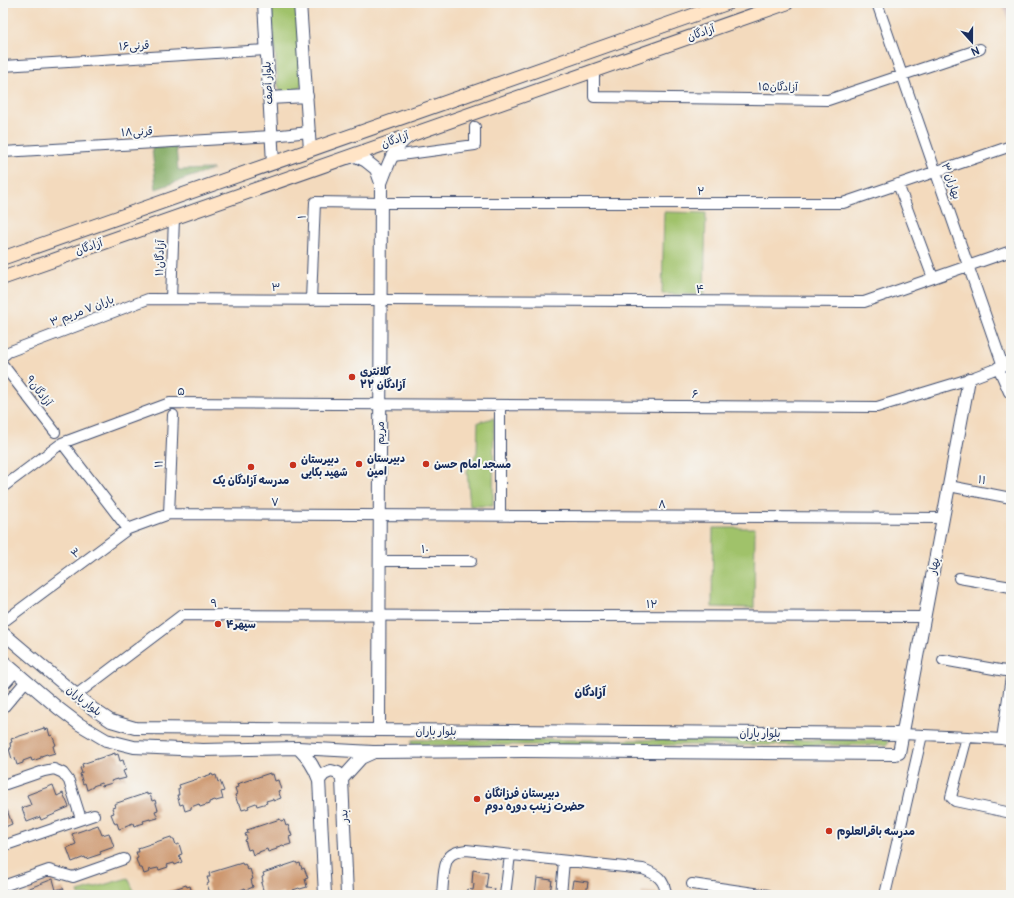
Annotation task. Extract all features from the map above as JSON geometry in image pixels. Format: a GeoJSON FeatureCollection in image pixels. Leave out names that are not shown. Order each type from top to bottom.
{"type":"FeatureCollection","features":[{"type":"Feature","properties":{"kind":"main road","name":"آزادگان"},"geometry":{"type":"LineString","coordinates":[[3,258],[728,3]]}},
{"type":"Feature","properties":{"kind":"main road","name":"آزادگان"},"geometry":{"type":"LineString","coordinates":[[3,278],[787,3]]}},
{"type":"Feature","properties":{"kind":"main road"},"geometry":{"type":"LineString","coordinates":[[678,21],[684,39]]}},
{"type":"Feature","properties":{"kind":"street","name":"بلوار آصف"},"geometry":{"type":"LineString","coordinates":[[264,3],[273,163]]}},
{"type":"Feature","properties":{"kind":"street"},"geometry":{"type":"LineString","coordinates":[[300,3],[310,150]]}},
{"type":"Feature","properties":{"kind":"street","name":"بهاران ۳"},"geometry":{"type":"LineString","coordinates":[[877,3],[1004,366],[1009,392],[1011,392]]}},
{"type":"Feature","properties":{"kind":"street","name":"آزادگان۱۵"},"geometry":{"type":"LineString","coordinates":[[594,71],[594,97],[828,100],[980,49]]}},
{"type":"Feature","properties":{"kind":"street","name":"قرنی۱۶"},"geometry":{"type":"LineString","coordinates":[[3,66],[266,50]]}},
{"type":"Feature","properties":{"kind":"street"},"geometry":{"type":"LineString","coordinates":[[269,98],[307,96]]}},
{"type":"Feature","properties":{"kind":"street"},"geometry":{"type":"LineString","coordinates":[[392,156],[475,145],[475,127]]}},
{"type":"Feature","properties":{"kind":"street","name":"قرنی۱۸"},"geometry":{"type":"LineString","coordinates":[[3,152],[272,136],[309,132]]}},
{"type":"Feature","properties":{"kind":"street"},"geometry":{"type":"LineString","coordinates":[[381,183],[395,151],[404,140],[414,134]]}},
{"type":"Feature","properties":{"kind":"street","name":"۲"},"geometry":{"type":"LineString","coordinates":[[381,203],[843,203],[1011,146]]}},
{"type":"Feature","properties":{"kind":"street"},"geometry":{"type":"LineString","coordinates":[[344,158],[356,156],[366,161],[376,169],[381,183]]}},
{"type":"Feature","properties":{"kind":"street","name":"مریم"},"geometry":{"type":"LineString","coordinates":[[379,730],[381,183]]}},
{"type":"Feature","properties":{"kind":"street"},"geometry":{"type":"LineString","coordinates":[[898,184],[933,278]]}},
{"type":"Feature","properties":{"kind":"street","name":"۱"},"geometry":{"type":"LineString","coordinates":[[311,300],[315,202],[381,203]]}},
{"type":"Feature","properties":{"kind":"street","name":"آزادگان۱۱"},"geometry":{"type":"LineString","coordinates":[[171,299],[174,218]]}},
{"type":"Feature","properties":{"kind":"street","name":"۴"},"geometry":{"type":"LineString","coordinates":[[381,300],[864,302],[1011,251]]}},
{"type":"Feature","properties":{"kind":"street","name":"باران ۷ مریم ۳"},"geometry":{"type":"LineString","coordinates":[[3,356],[8,352],[148,299],[171,299]]}},
{"type":"Feature","properties":{"kind":"street","name":"۳"},"geometry":{"type":"LineString","coordinates":[[171,299],[381,300]]}},
{"type":"Feature","properties":{"kind":"street","name":"آزادگان۹"},"geometry":{"type":"LineString","coordinates":[[3,365],[55,432]]}},
{"type":"Feature","properties":{"kind":"street","name":"۶"},"geometry":{"type":"LineString","coordinates":[[380,405],[877,407],[969,379],[1004,366]]}},
{"type":"Feature","properties":{"kind":"street","name":"بهار"},"geometry":{"type":"LineString","coordinates":[[899,753],[969,379]]}},
{"type":"Feature","properties":{"kind":"street","name":"۵"},"geometry":{"type":"LineString","coordinates":[[3,487],[62,443],[170,403],[380,405]]}},
{"type":"Feature","properties":{"kind":"street"},"geometry":{"type":"LineString","coordinates":[[500,405],[500,515]]}},
{"type":"Feature","properties":{"kind":"street","name":"۱۱"},"geometry":{"type":"LineString","coordinates":[[169,514],[173,415]]}},
{"type":"Feature","properties":{"kind":"street"},"geometry":{"type":"LineString","coordinates":[[62,443],[128,529]]}},
{"type":"Feature","properties":{"kind":"street","name":"۱۱"},"geometry":{"type":"LineString","coordinates":[[949,486],[1011,498]]}},
{"type":"Feature","properties":{"kind":"street","name":"۳"},"geometry":{"type":"LineString","coordinates":[[3,622],[128,529],[169,514]]}},
{"type":"Feature","properties":{"kind":"street","name":"۷"},"geometry":{"type":"LineString","coordinates":[[169,514],[380,514]]}},
{"type":"Feature","properties":{"kind":"street","name":"۸"},"geometry":{"type":"LineString","coordinates":[[380,514],[943,518]]}},
{"type":"Feature","properties":{"kind":"street","name":"۱۰"},"geometry":{"type":"LineString","coordinates":[[380,561],[471,561]]}},
{"type":"Feature","properties":{"kind":"street"},"geometry":{"type":"LineString","coordinates":[[959,578],[1011,587]]}},
{"type":"Feature","properties":{"kind":"street","name":"۹"},"geometry":{"type":"LineString","coordinates":[[76,695],[182,615],[380,615]]}},
{"type":"Feature","properties":{"kind":"street","name":"۱۲"},"geometry":{"type":"LineString","coordinates":[[380,615],[924,617]]}},
{"type":"Feature","properties":{"kind":"street","name":"بلوار باران"},"geometry":{"type":"LineString","coordinates":[[3,633],[93,709],[111,721],[135,728],[902,734]]}},
{"type":"Feature","properties":{"kind":"street"},"geometry":{"type":"LineString","coordinates":[[943,660],[1011,672]]}},
{"type":"Feature","properties":{"kind":"street","name":"بلوار باران"},"geometry":{"type":"LineString","coordinates":[[3,661],[58,708],[80,724],[106,740],[134,747],[203,750],[298,748],[373,752],[523,751],[899,753]]}},
{"type":"Feature","properties":{"kind":"street"},"geometry":{"type":"LineString","coordinates":[[3,686],[15,672]]}},
{"type":"Feature","properties":{"kind":"street"},"geometry":{"type":"LineString","coordinates":[[902,734],[1006,740],[1011,677]]}},
{"type":"Feature","properties":{"kind":"street"},"geometry":{"type":"LineString","coordinates":[[3,708],[26,681]]}},
{"type":"Feature","properties":{"kind":"street"},"geometry":{"type":"LineString","coordinates":[[523,751],[524,731]]}},
{"type":"Feature","properties":{"kind":"street"},"geometry":{"type":"LineString","coordinates":[[885,895],[922,735]]}},
{"type":"Feature","properties":{"kind":"street"},"geometry":{"type":"LineString","coordinates":[[967,737],[951,797],[955,801],[1011,813]]}},
{"type":"Feature","properties":{"kind":"street","name":"بدر"},"geometry":{"type":"LineString","coordinates":[[298,748],[315,768],[320,780],[324,895]]}},
{"type":"Feature","properties":{"kind":"street"},"geometry":{"type":"LineString","coordinates":[[320,780],[324,774],[331,771],[338,773],[342,779],[361,758],[373,752]]}},
{"type":"Feature","properties":{"kind":"street"},"geometry":{"type":"LineString","coordinates":[[3,786],[54,769],[63,773],[69,781],[81,819]]}},
{"type":"Feature","properties":{"kind":"street","name":"بدر"},"geometry":{"type":"LineString","coordinates":[[342,779],[347,895]]}},
{"type":"Feature","properties":{"kind":"street"},"geometry":{"type":"LineString","coordinates":[[3,846],[94,815]]}},
{"type":"Feature","properties":{"kind":"street"},"geometry":{"type":"LineString","coordinates":[[442,895],[445,867],[448,858],[455,853],[466,850],[643,869],[654,873],[662,882],[666,895]]}},
{"type":"Feature","properties":{"kind":"street"},"geometry":{"type":"LineString","coordinates":[[505,895],[510,855]]}},
{"type":"Feature","properties":{"kind":"street"},"geometry":{"type":"LineString","coordinates":[[3,886],[49,870],[73,877],[124,859]]}},
{"type":"Feature","properties":{"kind":"street"},"geometry":{"type":"LineString","coordinates":[[560,895],[564,861]]}},
{"type":"Feature","properties":{"kind":"street"},"geometry":{"type":"LineString","coordinates":[[692,884],[768,895]]}},
{"type":"Feature","properties":{"kind":"shaded area"},"geometry":{"type":"Polygon","coordinates":[[[1002,3],[1011,3],[1011,28],[1002,3]]]}},
{"type":"Feature","properties":{"kind":"green space"},"geometry":{"type":"Polygon","coordinates":[[[271,3],[298,3],[303,80],[298,92],[282,93],[278,85],[271,3]]]}},
{"type":"Feature","properties":{"kind":"green space"},"geometry":{"type":"Polygon","coordinates":[[[176,147],[178,170],[213,169],[156,189],[152,148],[176,147]]]}},
{"type":"Feature","properties":{"kind":"green space"},"geometry":{"type":"Polygon","coordinates":[[[664,212],[706,213],[704,295],[662,294],[664,212]]]}},
{"type":"Feature","properties":{"kind":"green space"},"geometry":{"type":"Polygon","coordinates":[[[494,418],[493,506],[470,506],[467,471],[477,452],[478,422],[494,418]]]}},
{"type":"Feature","properties":{"kind":"green space"},"geometry":{"type":"Polygon","coordinates":[[[713,528],[755,528],[754,608],[712,607],[713,528]]]}},
{"type":"Feature","properties":{"kind":"green space"},"geometry":{"type":"Polygon","coordinates":[[[412,740],[886,740],[888,743],[886,745],[412,745],[412,740]]]}},
{"type":"Feature","properties":{"kind":"green space"},"geometry":{"type":"Polygon","coordinates":[[[128,878],[136,895],[79,895],[78,892],[128,878]]]}},
{"type":"Feature","properties":{"kind":"building"},"geometry":{"type":"Polygon","coordinates":[[[44,728],[45,730],[48,729],[50,736],[52,735],[56,745],[53,746],[55,753],[41,756],[41,758],[32,761],[31,758],[17,765],[15,758],[12,759],[9,749],[11,749],[11,739],[44,728]]]}},
{"type":"Feature","properties":{"kind":"building"},"geometry":{"type":"Polygon","coordinates":[[[115,753],[115,755],[118,754],[120,761],[123,760],[126,770],[123,771],[126,778],[111,781],[112,783],[102,786],[101,783],[87,790],[85,783],[83,784],[80,774],[82,773],[80,768],[83,767],[82,764],[115,753]]]}},
{"type":"Feature","properties":{"kind":"building"},"geometry":{"type":"Polygon","coordinates":[[[270,773],[270,775],[273,774],[275,781],[278,780],[281,790],[278,791],[281,798],[273,801],[273,799],[266,801],[267,803],[257,806],[256,803],[248,806],[249,808],[242,810],[235,795],[237,794],[235,788],[238,787],[237,784],[270,773]]]}},
{"type":"Feature","properties":{"kind":"building"},"geometry":{"type":"Polygon","coordinates":[[[212,774],[213,776],[216,775],[218,782],[220,781],[224,791],[221,792],[223,799],[209,802],[209,804],[200,807],[199,804],[185,811],[183,804],[180,805],[177,795],[179,795],[179,785],[212,774]]]}},
{"type":"Feature","properties":{"kind":"building"},"geometry":{"type":"Polygon","coordinates":[[[53,785],[57,796],[63,793],[69,807],[41,820],[40,817],[27,822],[22,808],[31,805],[27,795],[53,785]]]}},
{"type":"Feature","properties":{"kind":"building"},"geometry":{"type":"Polygon","coordinates":[[[147,793],[147,795],[150,794],[152,801],[155,800],[158,810],[155,811],[158,818],[143,821],[144,823],[134,826],[133,823],[119,829],[111,814],[114,813],[112,808],[115,807],[114,804],[147,793]]]}},
{"type":"Feature","properties":{"kind":"building"},"geometry":{"type":"Polygon","coordinates":[[[7,810],[12,824],[3,828],[3,811],[7,810]]]}},
{"type":"Feature","properties":{"kind":"building"},"geometry":{"type":"Polygon","coordinates":[[[280,819],[281,821],[284,820],[286,826],[288,825],[292,836],[289,837],[291,844],[277,847],[277,849],[268,852],[267,849],[253,855],[251,849],[248,850],[245,840],[247,839],[245,834],[248,833],[247,830],[280,819]]]}},
{"type":"Feature","properties":{"kind":"building"},"geometry":{"type":"Polygon","coordinates":[[[98,825],[102,835],[109,833],[114,847],[100,852],[101,854],[86,859],[85,857],[72,862],[67,848],[76,844],[72,834],[98,825]]]}},
{"type":"Feature","properties":{"kind":"building"},"geometry":{"type":"Polygon","coordinates":[[[171,837],[174,839],[176,845],[179,844],[182,854],[179,855],[182,862],[175,865],[174,863],[167,865],[168,867],[159,870],[158,868],[149,870],[150,872],[144,874],[142,868],[139,868],[136,859],[138,858],[136,852],[139,852],[138,848],[171,837]]]}},
{"type":"Feature","properties":{"kind":"building"},"geometry":{"type":"Polygon","coordinates":[[[296,862],[297,864],[300,863],[302,869],[304,868],[308,878],[305,879],[307,887],[293,890],[293,892],[284,895],[283,892],[275,895],[268,895],[267,892],[264,893],[261,883],[263,882],[263,873],[296,862]]]}},
{"type":"Feature","properties":{"kind":"building"},"geometry":{"type":"Polygon","coordinates":[[[242,863],[243,865],[245,864],[248,870],[250,869],[253,879],[251,880],[253,887],[246,890],[245,888],[231,895],[229,895],[229,893],[213,895],[213,893],[210,893],[207,884],[209,883],[207,877],[210,877],[209,873],[242,863]]]}},
{"type":"Feature","properties":{"kind":"building"},"geometry":{"type":"Polygon","coordinates":[[[473,870],[488,873],[486,888],[495,889],[494,893],[501,895],[466,895],[467,889],[473,890],[473,870]]]}},
{"type":"Feature","properties":{"kind":"building"},"geometry":{"type":"Polygon","coordinates":[[[537,878],[552,880],[550,893],[548,893],[548,895],[526,895],[526,893],[535,894],[537,878]]]}},
{"type":"Feature","properties":{"kind":"building"},"geometry":{"type":"Polygon","coordinates":[[[53,879],[56,890],[63,888],[66,895],[29,895],[27,889],[53,879]]]}},
{"type":"Feature","properties":{"kind":"building"},"geometry":{"type":"Polygon","coordinates":[[[573,880],[588,882],[586,895],[573,895],[571,893],[573,880]]]}},
{"type":"Feature","properties":{"kind":"building"},"geometry":{"type":"Polygon","coordinates":[[[186,885],[187,887],[190,886],[192,893],[194,892],[196,895],[157,895],[186,885]]]}},
{"type":"Feature","properties":{"kind":"building"},"geometry":{"type":"Polygon","coordinates":[[[642,891],[657,893],[657,895],[641,895],[642,891]]]}},
{"type":"Feature","properties":{"kind":"place","name":"کلانتری ۲۲ آزادگان"},"geometry":{"type":"Point","coordinates":[352,377]}},
{"type":"Feature","properties":{"kind":"place","name":"دبیرستان امین"},"geometry":{"type":"Point","coordinates":[359,464]}},
{"type":"Feature","properties":{"kind":"place","name":"مسجد امام حسن"},"geometry":{"type":"Point","coordinates":[426,464]}},
{"type":"Feature","properties":{"kind":"place","name":"دبیرستان شهید بکایی"},"geometry":{"type":"Point","coordinates":[293,465]}},
{"type":"Feature","properties":{"kind":"place","name":"مدرسه آزادگان یک"},"geometry":{"type":"Point","coordinates":[251,467]}},
{"type":"Feature","properties":{"kind":"place","name":"سپهر۴"},"geometry":{"type":"Point","coordinates":[218,624]}},
{"type":"Feature","properties":{"kind":"place","name":"دبیرستان فرزانگان حضرت زینب دوره دوم"},"geometry":{"type":"Point","coordinates":[477,799]}},
{"type":"Feature","properties":{"kind":"place","name":"مدرسه باقرالعلوم"},"geometry":{"type":"Point","coordinates":[829,831]}},
{"type":"Feature","properties":{"kind":"district","name":"آزادگان"},"geometry":{"type":"Point","coordinates":[590,692]}}]}
